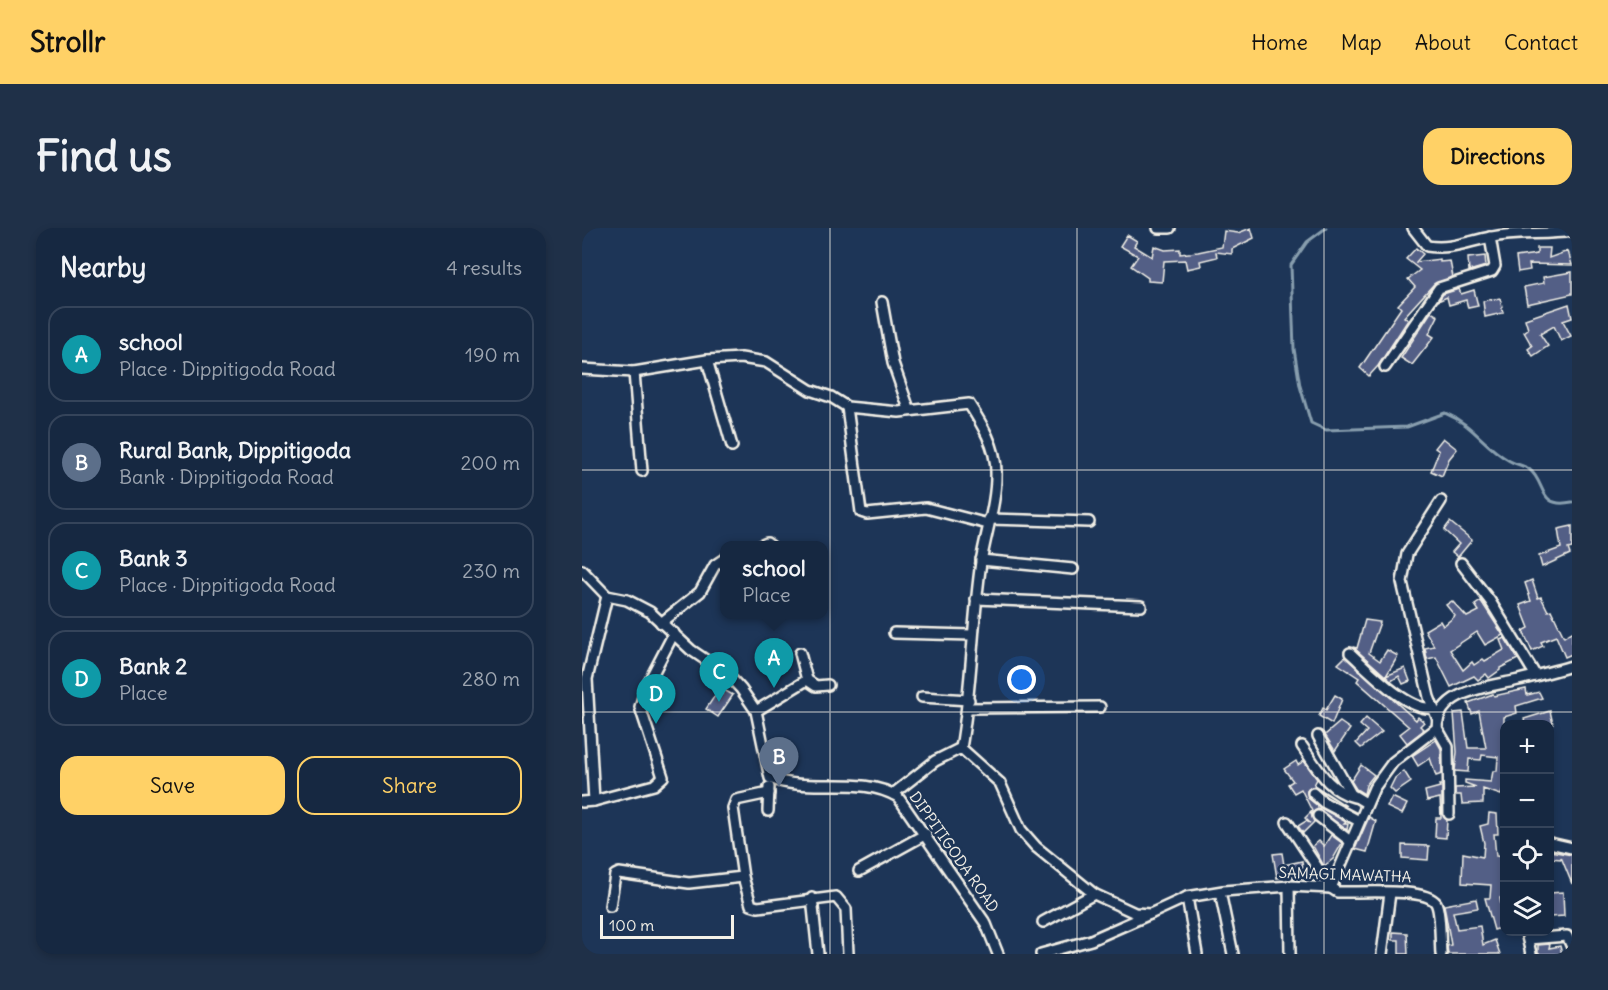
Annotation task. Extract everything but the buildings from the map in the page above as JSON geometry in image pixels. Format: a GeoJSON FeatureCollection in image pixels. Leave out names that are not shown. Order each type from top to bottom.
{"type":"FeatureCollection","features":[{"type":"Feature","properties":{"kind":"street"},"geometry":{"type":"LineString","coordinates":[[1158,228],[1170,228]]}},
{"type":"Feature","properties":{"kind":"street"},"geometry":{"type":"LineString","coordinates":[[1413,228],[1427,246],[1441,248],[1455,247],[1490,237],[1533,231],[1572,231]]}},
{"type":"Feature","properties":{"kind":"street"},"geometry":{"type":"LineString","coordinates":[[1385,367],[1439,288],[1492,271],[1495,266],[1490,237]]}},
{"type":"Feature","properties":{"kind":"street"},"geometry":{"type":"LineString","coordinates":[[882,302],[893,363],[909,409]]}},
{"type":"Feature","properties":{"kind":"street"},"geometry":{"type":"LineString","coordinates":[[582,369],[634,372],[707,360],[741,358],[766,362],[810,390],[831,397],[847,407],[899,412],[909,409],[929,410],[969,404],[992,446],[996,471],[976,599],[968,704],[961,748]]}},
{"type":"Feature","properties":{"kind":"street"},"geometry":{"type":"LineString","coordinates":[[707,360],[732,446]]}},
{"type":"Feature","properties":{"kind":"street"},"geometry":{"type":"LineString","coordinates":[[634,372],[642,471]]}},
{"type":"Feature","properties":{"kind":"street"},"geometry":{"type":"LineString","coordinates":[[847,407],[861,512],[867,514],[926,508],[989,522],[1089,522]]}},
{"type":"Feature","properties":{"kind":"street"},"geometry":{"type":"LineString","coordinates":[[1441,501],[1407,554],[1402,582],[1437,724],[1449,754],[1449,814]]}},
{"type":"Feature","properties":{"kind":"street"},"geometry":{"type":"LineString","coordinates":[[981,560],[1073,569]]}},
{"type":"Feature","properties":{"kind":"street"},"geometry":{"type":"LineString","coordinates":[[661,623],[700,592],[715,565],[720,562]]}},
{"type":"Feature","properties":{"kind":"street"},"geometry":{"type":"LineString","coordinates":[[1461,563],[1490,601],[1536,676]]}},
{"type":"Feature","properties":{"kind":"street"},"geometry":{"type":"LineString","coordinates":[[582,570],[607,596],[627,600],[644,608],[691,650],[729,675],[756,711],[769,777],[768,812]]}},
{"type":"Feature","properties":{"kind":"street"},"geometry":{"type":"LineString","coordinates":[[594,801],[587,679],[607,596]]}},
{"type":"Feature","properties":{"kind":"street"},"geometry":{"type":"LineString","coordinates":[[976,599],[1141,606]]}},
{"type":"Feature","properties":{"kind":"street"},"geometry":{"type":"LineString","coordinates":[[582,802],[654,785],[663,777],[640,707],[646,687],[674,633]]}},
{"type":"Feature","properties":{"kind":"street"},"geometry":{"type":"LineString","coordinates":[[894,633],[972,635]]}},
{"type":"Feature","properties":{"kind":"street"},"geometry":{"type":"LineString","coordinates":[[800,653],[807,680],[816,686],[828,685]]}},
{"type":"Feature","properties":{"kind":"street"},"geometry":{"type":"LineString","coordinates":[[1350,653],[1407,701],[1420,707],[1433,708]]}},
{"type":"Feature","properties":{"kind":"street"},"geometry":{"type":"LineString","coordinates":[[1331,888],[1366,803],[1393,762],[1437,724],[1445,709],[1461,694],[1488,685],[1536,676],[1572,666]]}},
{"type":"Feature","properties":{"kind":"street"},"geometry":{"type":"LineString","coordinates":[[756,711],[807,680]]}},
{"type":"Feature","properties":{"kind":"street"},"geometry":{"type":"LineString","coordinates":[[921,697],[968,704],[1100,707]]}},
{"type":"Feature","properties":{"kind":"street"},"geometry":{"type":"LineString","coordinates":[[1318,736],[1354,797]]}},
{"type":"Feature","properties":{"kind":"street"},"geometry":{"type":"LineString","coordinates":[[1302,746],[1328,783],[1342,794],[1366,803]]}},
{"type":"Feature","properties":{"kind":"street"},"geometry":{"type":"LineString","coordinates":[[893,794],[935,761],[961,748]]}},
{"type":"Feature","properties":{"kind":"street"},"geometry":{"type":"LineString","coordinates":[[961,748],[1000,783],[1021,830],[1036,847],[1095,894],[1135,913],[1150,914]]}},
{"type":"Feature","properties":{"kind":"street","name":"DIPPITIGODA ROAD"},"geometry":{"type":"LineString","coordinates":[[769,777],[777,781],[858,786],[898,797],[926,834],[986,924],[998,954]]}},
{"type":"Feature","properties":{"kind":"street"},"geometry":{"type":"LineString","coordinates":[[769,792],[735,801],[733,808],[743,877],[751,905],[758,908],[812,898],[836,897],[846,909],[848,954]]}},
{"type":"Feature","properties":{"kind":"street"},"geometry":{"type":"LineString","coordinates":[[1313,793],[1323,802],[1359,821]]}},
{"type":"Feature","properties":{"kind":"street"},"geometry":{"type":"LineString","coordinates":[[1318,816],[1350,841]]}},
{"type":"Feature","properties":{"kind":"street"},"geometry":{"type":"LineString","coordinates":[[1287,822],[1331,888]]}},
{"type":"Feature","properties":{"kind":"street"},"geometry":{"type":"LineString","coordinates":[[859,871],[926,834]]}},
{"type":"Feature","properties":{"kind":"street"},"geometry":{"type":"LineString","coordinates":[[1554,844],[1572,848]]}},
{"type":"Feature","properties":{"kind":"street"},"geometry":{"type":"LineString","coordinates":[[610,906],[615,875],[619,873],[689,883],[743,877]]}},
{"type":"Feature","properties":{"kind":"street"},"geometry":{"type":"LineString","coordinates":[[1289,886],[1290,954]]}},
{"type":"Feature","properties":{"kind":"street","name":"SAMAGI MAWATHA"},"geometry":{"type":"LineString","coordinates":[[1041,954],[1091,940],[1187,897],[1289,886],[1331,888],[1337,892],[1419,892],[1437,904],[1440,954]]}},
{"type":"Feature","properties":{"kind":"street"},"geometry":{"type":"LineString","coordinates":[[1220,892],[1233,954]]}},
{"type":"Feature","properties":{"kind":"street"},"geometry":{"type":"LineString","coordinates":[[1382,954],[1390,893]]}},
{"type":"Feature","properties":{"kind":"street"},"geometry":{"type":"LineString","coordinates":[[1043,922],[1095,894]]}},
{"type":"Feature","properties":{"kind":"street"},"geometry":{"type":"LineString","coordinates":[[1187,897],[1197,954]]}},
{"type":"Feature","properties":{"kind":"street"},"geometry":{"type":"LineString","coordinates":[[812,898],[818,954]]}},
{"type":"Feature","properties":{"kind":"street"},"geometry":{"type":"LineString","coordinates":[[1527,936],[1531,954]]}},
{"type":"Feature","properties":{"kind":"street"},"geometry":{"type":"LineString","coordinates":[[1554,936],[1567,936],[1572,947]]}},
{"type":"Feature","properties":{"kind":"waterway"},"geometry":{"type":"LineString","coordinates":[[1326,228],[1307,242],[1291,265],[1294,349],[1300,386],[1311,423],[1326,430],[1407,427],[1445,413],[1464,423],[1499,454],[1529,469],[1535,475],[1544,493],[1553,502],[1572,502]]}},
{"type":"Feature","properties":{"kind":"place","name":"school"},"geometry":{"type":"Point","coordinates":[774,688]}},
{"type":"Feature","properties":{"kind":"place","name":"Bank 3"},"geometry":{"type":"Point","coordinates":[719,702]}},
{"type":"Feature","properties":{"kind":"place","name":"Bank 2"},"geometry":{"type":"Point","coordinates":[656,724]}},
{"type":"Feature","properties":{"kind":"place","name":"Rural Bank, Dippitigoda"},"geometry":{"type":"Point","coordinates":[779,787]}}]}
